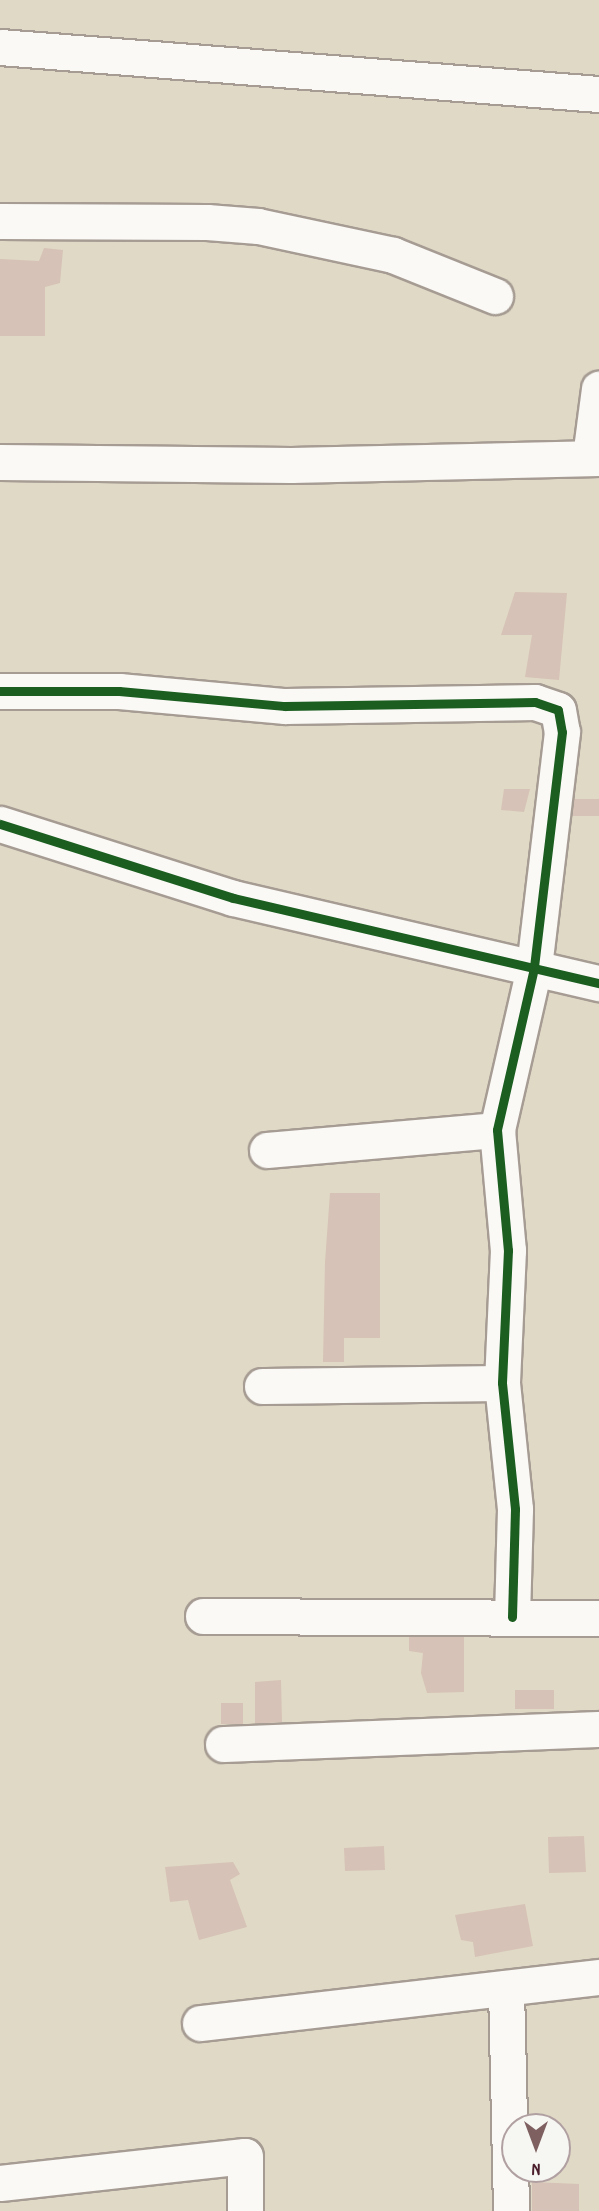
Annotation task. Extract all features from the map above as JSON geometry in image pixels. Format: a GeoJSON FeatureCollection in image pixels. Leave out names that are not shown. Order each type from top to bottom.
{"type":"FeatureCollection","features":[{"type":"Feature","properties":{"kind":"street"},"geometry":{"type":"LineString","coordinates":[[0,47],[599,94]]}},
{"type":"Feature","properties":{"kind":"street"},"geometry":{"type":"LineString","coordinates":[[0,220],[206,222],[258,226],[393,255],[495,296]]}},
{"type":"Feature","properties":{"kind":"street"},"geometry":{"type":"LineString","coordinates":[[0,462],[291,465],[594,458],[599,389]]}},
{"type":"Feature","properties":{"kind":"street"},"geometry":{"type":"LineString","coordinates":[[0,691],[119,691],[285,706],[535,702],[558,710],[562,732],[534,968],[497,1130],[508,1250],[502,1383],[515,1509],[512,1618]]}},
{"type":"Feature","properties":{"kind":"street"},"geometry":{"type":"LineString","coordinates":[[0,824],[233,898],[599,983]]}},
{"type":"Feature","properties":{"kind":"street"},"geometry":{"type":"LineString","coordinates":[[267,1150],[497,1130]]}},
{"type":"Feature","properties":{"kind":"street"},"geometry":{"type":"LineString","coordinates":[[262,1386],[502,1383]]}},
{"type":"Feature","properties":{"kind":"street"},"geometry":{"type":"LineString","coordinates":[[204,1616],[599,1618]]}},
{"type":"Feature","properties":{"kind":"street"},"geometry":{"type":"LineString","coordinates":[[223,1744],[599,1729]]}},
{"type":"Feature","properties":{"kind":"street"},"geometry":{"type":"LineString","coordinates":[[200,2023],[599,1977]]}},
{"type":"Feature","properties":{"kind":"street"},"geometry":{"type":"LineString","coordinates":[[506,1988],[511,2211]]}},
{"type":"Feature","properties":{"kind":"street"},"geometry":{"type":"LineString","coordinates":[[0,2183],[245,2156],[245,2211]]}},
{"type":"Feature","properties":{"kind":"building"},"geometry":{"type":"Polygon","coordinates":[[[44,248],[63,250],[60,283],[45,287],[45,336],[0,336],[0,259],[39,261],[44,248]]]}},
{"type":"Feature","properties":{"kind":"building"},"geometry":{"type":"Polygon","coordinates":[[[515,592],[567,593],[559,680],[525,677],[532,635],[501,635],[515,592]]]}},
{"type":"Feature","properties":{"kind":"building"},"geometry":{"type":"Polygon","coordinates":[[[504,789],[530,789],[524,812],[501,810],[504,789]]]}},
{"type":"Feature","properties":{"kind":"building"},"geometry":{"type":"Polygon","coordinates":[[[567,799],[599,799],[599,816],[566,816],[567,799]]]}},
{"type":"Feature","properties":{"kind":"building"},"geometry":{"type":"Polygon","coordinates":[[[330,1193],[380,1193],[380,1338],[344,1338],[344,1362],[323,1362],[325,1262],[330,1193]]]}},
{"type":"Feature","properties":{"kind":"building"},"geometry":{"type":"Polygon","coordinates":[[[464,1627],[464,1692],[427,1693],[421,1673],[423,1653],[409,1651],[409,1629],[464,1627]]]}},
{"type":"Feature","properties":{"kind":"building"},"geometry":{"type":"Polygon","coordinates":[[[281,1680],[282,1722],[255,1724],[255,1682],[281,1680]]]}},
{"type":"Feature","properties":{"kind":"building"},"geometry":{"type":"Polygon","coordinates":[[[515,1690],[554,1690],[554,1709],[515,1709],[515,1690]]]}},
{"type":"Feature","properties":{"kind":"building"},"geometry":{"type":"Polygon","coordinates":[[[221,1703],[243,1703],[243,1724],[221,1724],[221,1703]]]}},
{"type":"Feature","properties":{"kind":"building"},"geometry":{"type":"Polygon","coordinates":[[[584,1836],[586,1872],[549,1873],[548,1837],[584,1836]]]}},
{"type":"Feature","properties":{"kind":"building"},"geometry":{"type":"Polygon","coordinates":[[[384,1846],[385,1870],[345,1871],[344,1848],[384,1846]]]}},
{"type":"Feature","properties":{"kind":"building"},"geometry":{"type":"Polygon","coordinates":[[[233,1862],[240,1874],[230,1880],[247,1927],[199,1940],[188,1900],[170,1902],[165,1867],[233,1862]]]}},
{"type":"Feature","properties":{"kind":"building"},"geometry":{"type":"Polygon","coordinates":[[[525,1904],[533,1946],[475,1957],[473,1942],[461,1940],[455,1915],[525,1904]]]}},
{"type":"Feature","properties":{"kind":"building"},"geometry":{"type":"Polygon","coordinates":[[[532,2183],[579,2184],[579,2211],[532,2211],[532,2183]]]}},
{"type":"Feature","properties":{"kind":"cycle path"},"geometry":{"type":"LineString","coordinates":[[0,691],[119,691],[285,706],[535,702],[558,710],[562,732],[534,968],[497,1130],[508,1250],[502,1383],[515,1509],[512,1617]]}},
{"type":"Feature","properties":{"kind":"cycle path"},"geometry":{"type":"LineString","coordinates":[[0,824],[233,898],[599,983]]}}]}
